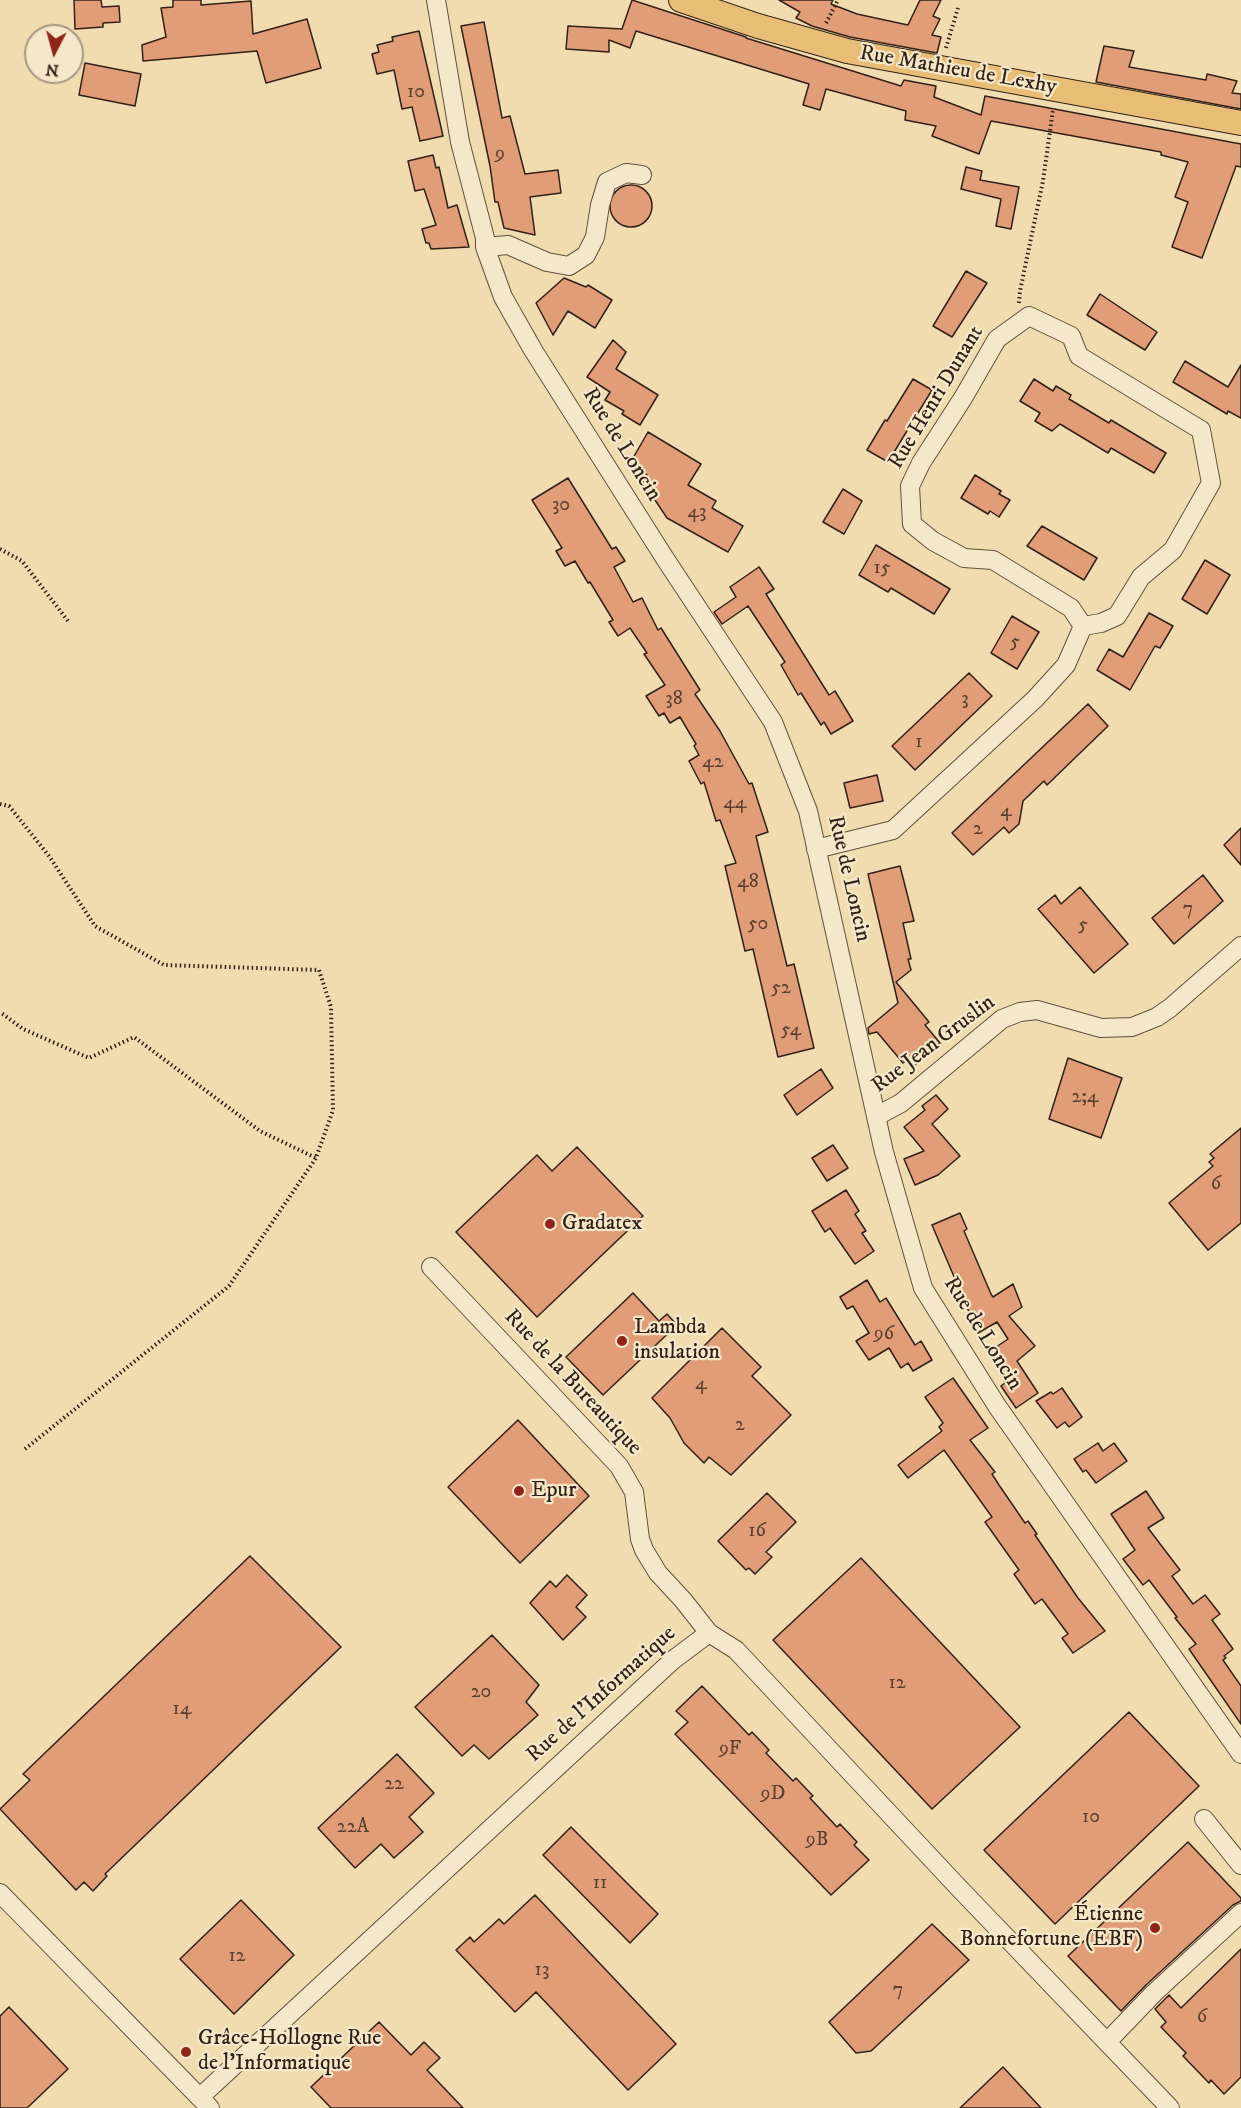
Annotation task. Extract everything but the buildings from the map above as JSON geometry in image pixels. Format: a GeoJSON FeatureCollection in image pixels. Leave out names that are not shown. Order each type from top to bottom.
{"type":"FeatureCollection","features":[{"type":"Feature","properties":{"kind":"main road","name":"Rue Mathieu de Lexhy"},"geometry":{"type":"LineString","coordinates":[[693,2],[827,46],[1241,123]]}},
{"type":"Feature","properties":{"kind":"street","name":"Rue de Loncin"},"geometry":{"type":"LineString","coordinates":[[436,0],[460,142],[485,238],[485,247],[503,297],[533,350],[664,557],[773,722],[807,811],[884,1152],[923,1288],[997,1406],[1241,1754]]}},
{"type":"Feature","properties":{"kind":"street"},"geometry":{"type":"LineString","coordinates":[[485,247],[508,245],[547,262],[569,266],[586,255],[595,237],[600,205],[607,182],[626,173],[642,175]]}},
{"type":"Feature","properties":{"kind":"street","name":"Rue Henri Dunant"},"geometry":{"type":"LineString","coordinates":[[1029,316],[1071,336],[1079,356],[1201,430],[1206,454],[1211,483],[1173,550],[1141,577],[1117,615],[1101,623],[1083,626],[1071,608],[993,560],[964,558],[933,541],[912,524],[909,486],[921,463],[963,398],[997,339],[1029,316]]}},
{"type":"Feature","properties":{"kind":"street"},"geometry":{"type":"LineString","coordinates":[[816,849],[893,830],[1066,666],[1083,626]]}},
{"type":"Feature","properties":{"kind":"street","name":"Rue Jean Gruslin"},"geometry":{"type":"LineString","coordinates":[[877,1116],[901,1103],[1002,1019],[1020,1012],[1037,1010],[1101,1028],[1132,1027],[1157,1017],[1170,1008],[1241,946]]}},
{"type":"Feature","properties":{"kind":"street","name":"Rue de la Bureautique"},"geometry":{"type":"LineString","coordinates":[[431,1267],[619,1466],[634,1492],[640,1539],[644,1550],[658,1573],[709,1633]]}},
{"type":"Feature","properties":{"kind":"street","name":"Rue de l'Informatique"},"geometry":{"type":"LineString","coordinates":[[205,2102],[673,1660],[709,1633],[736,1650],[1170,2108]]}},
{"type":"Feature","properties":{"kind":"street"},"geometry":{"type":"LineString","coordinates":[[1204,1819],[1241,1865]]}},
{"type":"Feature","properties":{"kind":"street"},"geometry":{"type":"LineString","coordinates":[[0,1893],[205,2102]]}},
{"type":"Feature","properties":{"kind":"street"},"geometry":{"type":"LineString","coordinates":[[1107,2042],[1154,1993],[1241,1913]]}},
{"type":"Feature","properties":{"kind":"path"},"geometry":{"type":"LineString","coordinates":[[941,69],[958,8]]}},
{"type":"Feature","properties":{"kind":"path"},"geometry":{"type":"LineString","coordinates":[[1018,322],[1020,291],[1043,181],[1056,89]]}},
{"type":"Feature","properties":{"kind":"path"},"geometry":{"type":"LineString","coordinates":[[0,549],[22,561],[68,621]]}},
{"type":"Feature","properties":{"kind":"path"},"geometry":{"type":"LineString","coordinates":[[0,804],[9,806],[49,856],[95,926],[164,965],[319,970],[331,1007],[333,1110],[316,1158],[229,1286],[25,1449]]}},
{"type":"Feature","properties":{"kind":"path"},"geometry":{"type":"LineString","coordinates":[[0,1012],[23,1029],[89,1058],[134,1036],[260,1131],[316,1158]]}},
{"type":"Feature","properties":{"kind":"place","name":"Gradatex"},"geometry":{"type":"Point","coordinates":[550,1224]}},
{"type":"Feature","properties":{"kind":"place","name":"Lambda insulation"},"geometry":{"type":"Point","coordinates":[622,1341]}},
{"type":"Feature","properties":{"kind":"place","name":"Epur"},"geometry":{"type":"Point","coordinates":[519,1491]}},
{"type":"Feature","properties":{"kind":"place","name":"Étienne Bonnefortune (EBF)"},"geometry":{"type":"Point","coordinates":[1155,1928]}},
{"type":"Feature","properties":{"kind":"place","name":"Grâce-Hollogne Rue de l'Informatique"},"geometry":{"type":"Point","coordinates":[186,2052]}}]}
